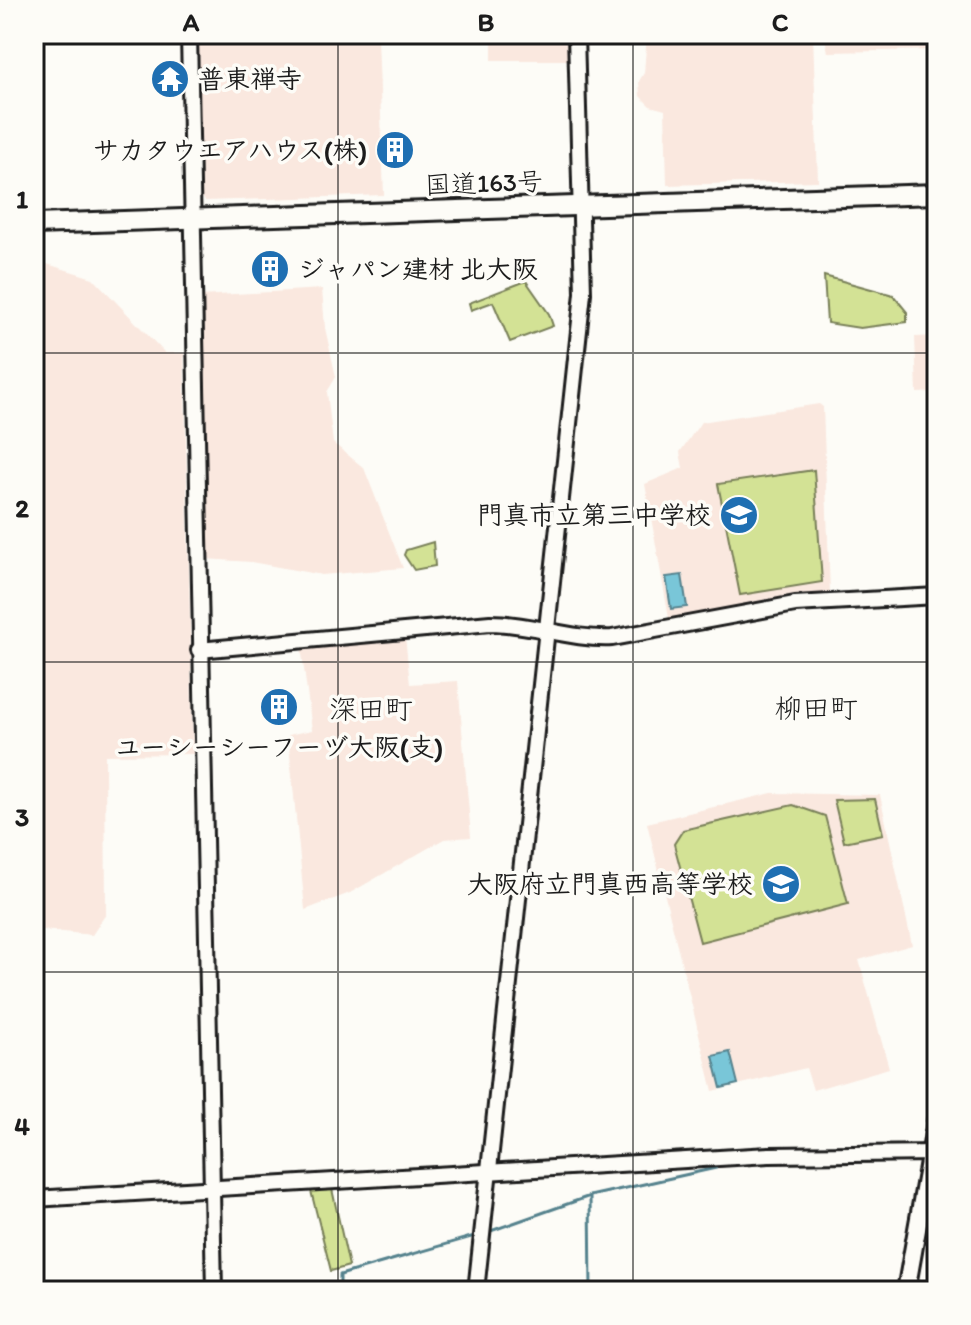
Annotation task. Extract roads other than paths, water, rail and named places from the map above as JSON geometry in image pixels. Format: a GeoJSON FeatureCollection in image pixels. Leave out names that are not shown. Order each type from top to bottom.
{"type":"FeatureCollection","features":[{"type":"Feature","properties":{"kind":"highway","name":"国道163号"},"geometry":{"type":"LineString","coordinates":[[34,215],[191,214],[937,186]]}},
{"type":"Feature","properties":{"kind":"highway","name":"国道163号"},"geometry":{"type":"LineString","coordinates":[[582,201],[937,194]]}},
{"type":"Feature","properties":{"kind":"highway","name":"国道163号"},"geometry":{"type":"LineString","coordinates":[[34,224],[191,214]]}},
{"type":"Feature","properties":{"kind":"main road"},"geometry":{"type":"LineString","coordinates":[[906,1291],[934,1153],[937,1117]]}},
{"type":"Feature","properties":{"kind":"street"},"geometry":{"type":"LineString","coordinates":[[189,34],[214,1291]]}},
{"type":"Feature","properties":{"kind":"street"},"geometry":{"type":"LineString","coordinates":[[476,1291],[583,293],[576,34]]}},
{"type":"Feature","properties":{"kind":"street"},"geometry":{"type":"LineString","coordinates":[[199,650],[490,623],[591,639],[612,638],[795,604],[937,596]]}},
{"type":"Feature","properties":{"kind":"street"},"geometry":{"type":"LineString","coordinates":[[34,1199],[769,1155],[934,1153]]}},
{"type":"Feature","properties":{"kind":"water"},"geometry":{"type":"Polygon","coordinates":[[[682,575],[687,607],[671,609],[666,577],[682,575]]]}},
{"type":"Feature","properties":{"kind":"water"},"geometry":{"type":"Polygon","coordinates":[[[730,1052],[738,1084],[721,1088],[713,1056],[730,1052]]]}},
{"type":"Feature","properties":{"kind":"waterway"},"geometry":{"type":"LineString","coordinates":[[485,1233],[590,1196],[716,1168]]}},
{"type":"Feature","properties":{"kind":"waterway"},"geometry":{"type":"LineString","coordinates":[[590,1196],[591,1291]]}},
{"type":"Feature","properties":{"kind":"waterway"},"geometry":{"type":"LineString","coordinates":[[340,1291],[340,1275],[478,1235]]}},
{"type":"Feature","properties":{"kind":"place","name":"普東禅寺"},"geometry":{"type":"Point","coordinates":[170,79]}},
{"type":"Feature","properties":{"kind":"place","name":"サカタウエアハウス(株)"},"geometry":{"type":"Point","coordinates":[395,150]}},
{"type":"Feature","properties":{"kind":"place","name":"ジャパン建材 北大阪"},"geometry":{"type":"Point","coordinates":[270,269]}},
{"type":"Feature","properties":{"kind":"place","name":"門真市立第三中学校"},"geometry":{"type":"Point","coordinates":[739,515]}},
{"type":"Feature","properties":{"kind":"place","name":"ユーシーシーフーヅ大阪(支)"},"geometry":{"type":"Point","coordinates":[279,707]}},
{"type":"Feature","properties":{"kind":"place","name":"大阪府立門真西高等学校"},"geometry":{"type":"Point","coordinates":[781,884]}},
{"type":"Feature","properties":{"kind":"district","name":"柳田町"},"geometry":{"type":"Point","coordinates":[816,708]}},
{"type":"Feature","properties":{"kind":"district","name":"深田町"},"geometry":{"type":"Point","coordinates":[371,709]}}]}
